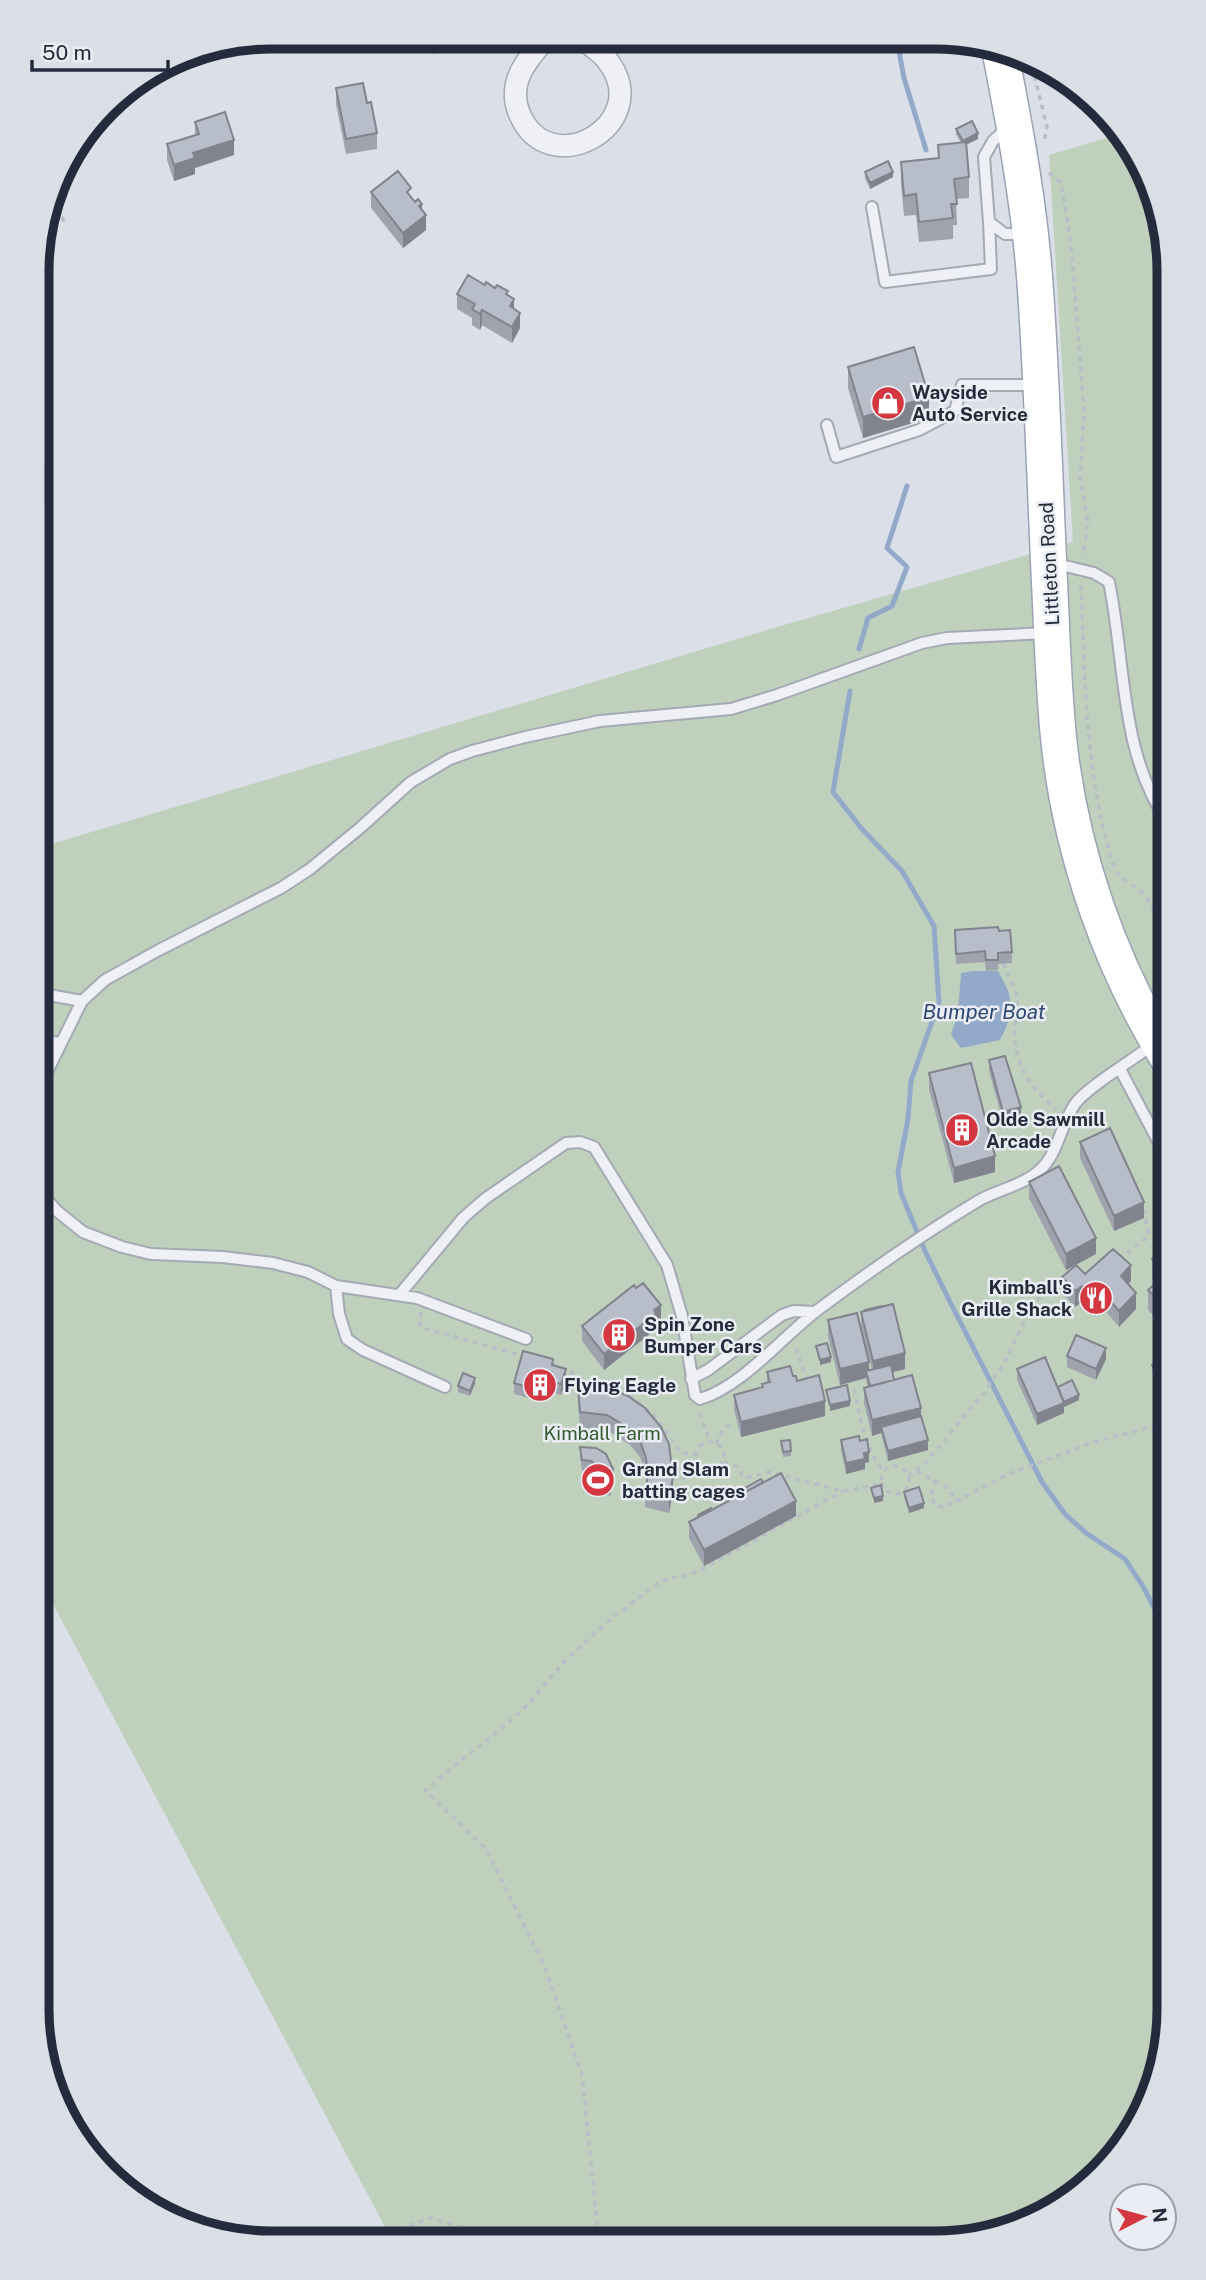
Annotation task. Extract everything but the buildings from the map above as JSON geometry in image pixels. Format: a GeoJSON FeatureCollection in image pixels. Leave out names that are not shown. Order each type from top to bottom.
{"type":"FeatureCollection","features":[{"type":"Feature","properties":{"kind":"main road","name":"Littleton Road"},"geometry":{"type":"LineString","coordinates":[[1002,59],[1030,234],[1041,385],[1065,566],[1052,633],[1059,742],[1084,865],[1106,933],[1157,1039]]}},
{"type":"Feature","properties":{"kind":"street"},"geometry":{"type":"LineString","coordinates":[[537,49],[520,71],[516,105],[523,121],[534,134],[549,142],[566,145],[583,143],[605,130],[619,99],[618,81],[611,66],[595,49]]}},
{"type":"Feature","properties":{"kind":"lane"},"geometry":{"type":"LineString","coordinates":[[872,207],[885,282],[991,269],[984,158],[993,141],[1013,121]]}},
{"type":"Feature","properties":{"kind":"lane"},"geometry":{"type":"LineString","coordinates":[[989,222],[1005,234],[1030,234]]}},
{"type":"Feature","properties":{"kind":"lane"},"geometry":{"type":"LineString","coordinates":[[827,425],[836,457],[919,430],[955,411],[961,385],[1041,385]]}},
{"type":"Feature","properties":{"kind":"lane"},"geometry":{"type":"LineString","coordinates":[[1065,566],[1103,577],[1109,582],[1129,723],[1148,786],[1157,805]]}},
{"type":"Feature","properties":{"kind":"lane"},"geometry":{"type":"LineString","coordinates":[[49,1067],[82,1001],[105,980],[281,888],[310,869],[411,782],[450,760],[472,751],[600,721],[731,709],[922,643],[947,638],[1052,633]]}},
{"type":"Feature","properties":{"kind":"lane"},"geometry":{"type":"LineString","coordinates":[[49,995],[82,1001]]}},
{"type":"Feature","properties":{"kind":"lane"},"geometry":{"type":"LineString","coordinates":[[49,1042],[60,1044]]}},
{"type":"Feature","properties":{"kind":"lane"},"geometry":{"type":"LineString","coordinates":[[400,1294],[463,1218],[486,1198],[566,1143],[588,1143],[594,1147],[667,1265],[682,1316],[691,1379],[695,1395],[700,1399],[720,1390],[762,1360],[815,1312],[886,1260],[991,1193],[1040,1171],[1081,1097],[1120,1069],[1157,1054]]}},
{"type":"Feature","properties":{"kind":"lane"},"geometry":{"type":"LineString","coordinates":[[1120,1069],[1157,1139]]}},
{"type":"Feature","properties":{"kind":"lane"},"geometry":{"type":"LineString","coordinates":[[49,1202],[83,1232],[122,1247],[151,1254],[223,1257],[273,1263],[308,1272],[336,1286],[400,1294],[424,1300],[526,1339]]}},
{"type":"Feature","properties":{"kind":"lane"},"geometry":{"type":"LineString","coordinates":[[336,1286],[347,1339],[363,1350],[444,1387]]}},
{"type":"Feature","properties":{"kind":"lane"},"geometry":{"type":"LineString","coordinates":[[691,1379],[708,1370],[782,1315],[794,1311],[815,1312]]}},
{"type":"Feature","properties":{"kind":"path"},"geometry":{"type":"LineString","coordinates":[[1034,72],[1047,127],[1047,137],[1040,150]]}},
{"type":"Feature","properties":{"kind":"path"},"geometry":{"type":"LineString","coordinates":[[1045,170],[1061,183],[1077,314],[1084,411],[1080,479],[1088,522],[1065,566],[1086,688],[1097,801],[1115,871],[1143,894],[1151,905],[1157,924]]}},
{"type":"Feature","properties":{"kind":"path"},"geometry":{"type":"LineString","coordinates":[[58,211],[66,224]]}},
{"type":"Feature","properties":{"kind":"path"},"geometry":{"type":"LineString","coordinates":[[1004,963],[1016,992],[1016,1048],[1027,1079],[1040,1096],[1067,1118],[1099,1115],[1111,1139]]}},
{"type":"Feature","properties":{"kind":"path"},"geometry":{"type":"LineString","coordinates":[[1113,1254],[1118,1260],[1149,1236],[1140,1199]]}},
{"type":"Feature","properties":{"kind":"path"},"geometry":{"type":"LineString","coordinates":[[908,1476],[927,1461],[998,1374],[1032,1305],[1056,1281],[1063,1288],[1073,1281]]}},
{"type":"Feature","properties":{"kind":"path"},"geometry":{"type":"LineString","coordinates":[[424,1300],[420,1327],[537,1360]]}},
{"type":"Feature","properties":{"kind":"path"},"geometry":{"type":"LineString","coordinates":[[793,1332],[808,1384]]}},
{"type":"Feature","properties":{"kind":"path"},"geometry":{"type":"LineString","coordinates":[[549,1363],[598,1385],[608,1386],[620,1382],[632,1398],[655,1416],[678,1450],[684,1455],[696,1454]]}},
{"type":"Feature","properties":{"kind":"path"},"geometry":{"type":"LineString","coordinates":[[854,1389],[864,1434],[884,1472]]}},
{"type":"Feature","properties":{"kind":"path"},"geometry":{"type":"LineString","coordinates":[[855,1397],[867,1393]]}},
{"type":"Feature","properties":{"kind":"path"},"geometry":{"type":"LineString","coordinates":[[695,1395],[710,1442]]}},
{"type":"Feature","properties":{"kind":"path"},"geometry":{"type":"LineString","coordinates":[[716,1444],[723,1429],[734,1421]]}},
{"type":"Feature","properties":{"kind":"path"},"geometry":{"type":"LineString","coordinates":[[936,1480],[931,1496],[935,1505],[943,1507],[1006,1475],[1091,1443],[1157,1425]]}},
{"type":"Feature","properties":{"kind":"path"},"geometry":{"type":"LineString","coordinates":[[696,1454],[703,1444],[710,1442],[722,1448],[724,1461]]}},
{"type":"Feature","properties":{"kind":"path"},"geometry":{"type":"LineString","coordinates":[[696,1454],[699,1465],[707,1470],[714,1470],[724,1461]]}},
{"type":"Feature","properties":{"kind":"path"},"geometry":{"type":"LineString","coordinates":[[724,1461],[737,1467],[746,1478],[768,1472],[843,1491]]}},
{"type":"Feature","properties":{"kind":"path"},"geometry":{"type":"LineString","coordinates":[[682,1479],[699,1465]]}},
{"type":"Feature","properties":{"kind":"path"},"geometry":{"type":"LineString","coordinates":[[895,1466],[903,1469],[908,1476],[907,1488],[899,1494],[889,1493],[881,1484],[884,1472],[895,1466]]}},
{"type":"Feature","properties":{"kind":"path"},"geometry":{"type":"LineString","coordinates":[[916,1471],[936,1480],[950,1491],[957,1501]]}},
{"type":"Feature","properties":{"kind":"path"},"geometry":{"type":"LineString","coordinates":[[598,2231],[582,2075],[544,1965],[486,1849],[425,1790],[520,1713],[605,1623],[658,1583],[703,1569],[843,1491],[881,1484]]}},
{"type":"Feature","properties":{"kind":"path"},"geometry":{"type":"LineString","coordinates":[[394,2231],[431,2218],[473,2231]]}},
{"type":"Feature","properties":{"kind":"green space","name":"Kimball Farm"},"geometry":{"type":"Polygon","coordinates":[[[1112,136],[1134,173],[1145,199],[1155,242],[1157,271],[1157,2024],[1145,2081],[1120,2133],[1082,2176],[1059,2194],[1033,2208],[979,2227],[950,2231],[387,2231],[49,1597],[49,845],[777,627],[1073,542],[1049,155],[1112,136]]]}},
{"type":"Feature","properties":{"kind":"water","name":"Bumper Boat"},"geometry":{"type":"Polygon","coordinates":[[[998,971],[1008,990],[1010,1013],[1000,1040],[961,1048],[951,1035],[958,1012],[961,973],[998,971]]]}},
{"type":"Feature","properties":{"kind":"waterway"},"geometry":{"type":"LineString","coordinates":[[899,49],[904,78],[926,150]]}},
{"type":"Feature","properties":{"kind":"waterway"},"geometry":{"type":"LineString","coordinates":[[859,649],[868,618],[892,606],[907,567],[887,548],[907,486]]}},
{"type":"Feature","properties":{"kind":"waterway"},"geometry":{"type":"LineString","coordinates":[[850,691],[833,792],[861,828],[902,871],[934,926],[939,1002],[911,1081],[908,1119],[898,1172],[901,1193],[925,1251],[1042,1482],[1065,1514],[1086,1533],[1125,1559],[1157,1613]]}},
{"type":"Feature","properties":{"kind":"place","name":"Wayside Auto Service"},"geometry":{"type":"Point","coordinates":[888,403]}},
{"type":"Feature","properties":{"kind":"place","name":"Olde Sawmill Arcade"},"geometry":{"type":"Point","coordinates":[962,1130]}},
{"type":"Feature","properties":{"kind":"place","name":"Kimball's Grille Shack"},"geometry":{"type":"Point","coordinates":[1096,1298]}},
{"type":"Feature","properties":{"kind":"place","name":"Spin Zone Bumper Cars"},"geometry":{"type":"Point","coordinates":[619,1335]}},
{"type":"Feature","properties":{"kind":"place","name":"Flying Eagle"},"geometry":{"type":"Point","coordinates":[540,1385]}},
{"type":"Feature","properties":{"kind":"place","name":"Grand Slam batting cages"},"geometry":{"type":"Point","coordinates":[598,1480]}}]}
